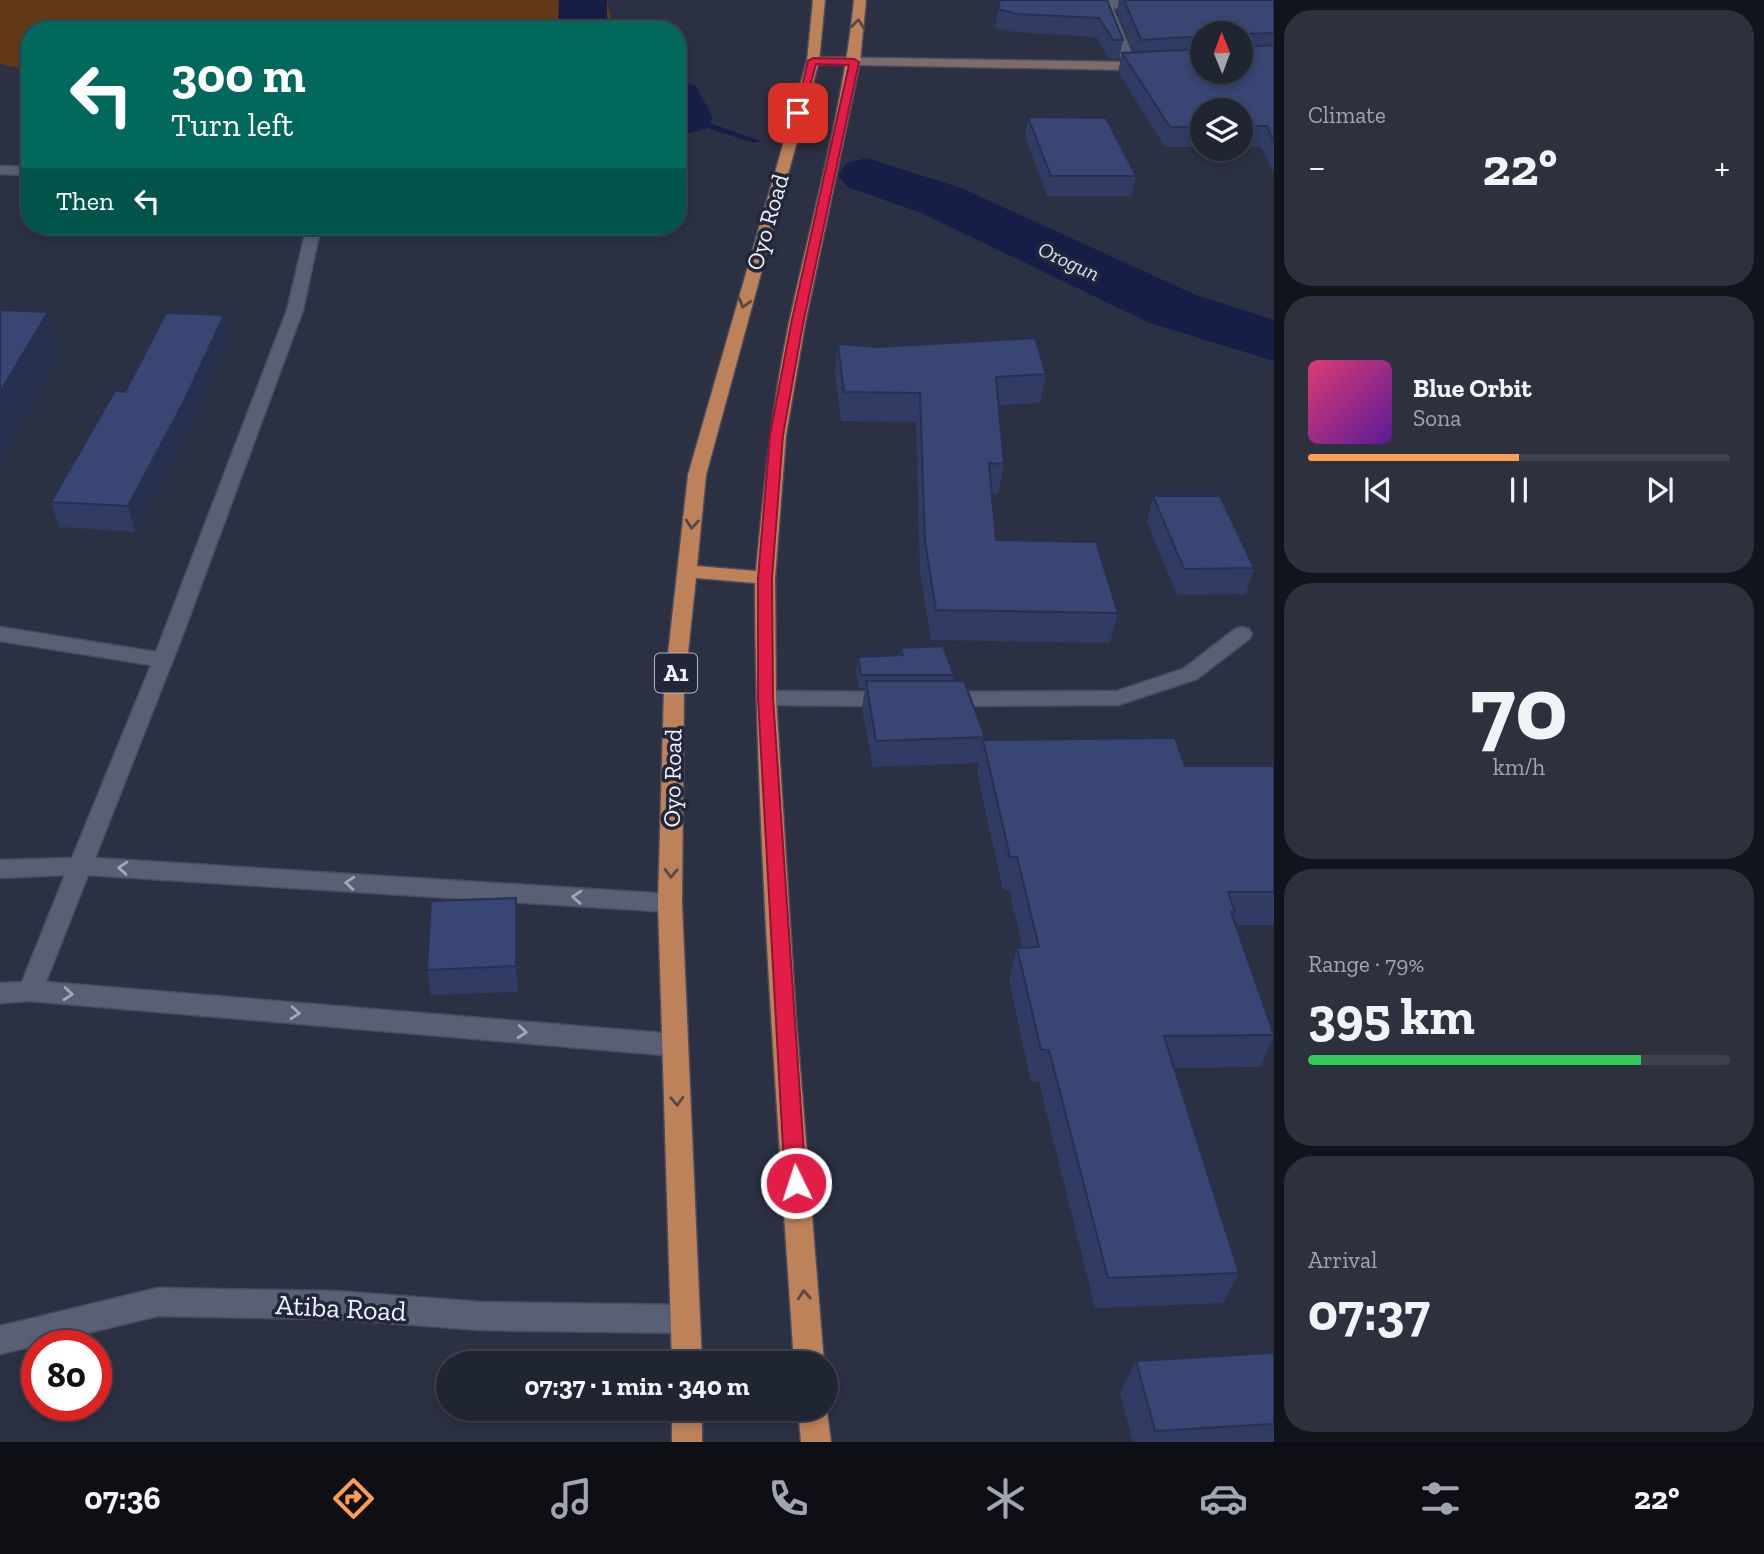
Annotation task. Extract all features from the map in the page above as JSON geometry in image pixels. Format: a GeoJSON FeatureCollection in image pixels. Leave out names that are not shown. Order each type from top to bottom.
{"type":"FeatureCollection","features":[{"type":"Feature","properties":{"kind":"highway","name":"Oyo Road"},"geometry":{"type":"LineString","coordinates":[[687,1351],[670,903],[674,690],[697,475],[813,61],[819,0]]}},
{"type":"Feature","properties":{"kind":"highway","name":"Oyo Road"},"geometry":{"type":"LineString","coordinates":[[808,1351],[784,1018],[765,698],[765,578],[777,435],[799,313],[854,62],[860,0]]}},
{"type":"Feature","properties":{"kind":"highway"},"geometry":{"type":"LineString","coordinates":[[688,571],[765,578]]}},
{"type":"Feature","properties":{"kind":"highway"},"geometry":{"type":"LineString","coordinates":[[687,1421],[687,1442]]}},
{"type":"Feature","properties":{"kind":"highway"},"geometry":{"type":"LineString","coordinates":[[814,1421],[816,1442]]}},
{"type":"Feature","properties":{"kind":"main road"},"geometry":{"type":"LineString","coordinates":[[813,61],[1131,66],[1190,63]]}},
{"type":"Feature","properties":{"kind":"street"},"geometry":{"type":"LineString","coordinates":[[1131,66],[1107,8],[1112,3],[1135,0]]}},
{"type":"Feature","properties":{"kind":"street"},"geometry":{"type":"LineString","coordinates":[[0,170],[21,171]]}},
{"type":"Feature","properties":{"kind":"street"},"geometry":{"type":"LineString","coordinates":[[30,991],[162,660],[295,310],[312,235]]}},
{"type":"Feature","properties":{"kind":"street"},"geometry":{"type":"LineString","coordinates":[[0,634],[162,660]]}},
{"type":"Feature","properties":{"kind":"street"},"geometry":{"type":"LineString","coordinates":[[765,698],[1118,698],[1190,674],[1242,634]]}},
{"type":"Feature","properties":{"kind":"street"},"geometry":{"type":"LineString","coordinates":[[0,869],[79,866],[670,903]]}},
{"type":"Feature","properties":{"kind":"street"},"geometry":{"type":"LineString","coordinates":[[0,993],[30,991],[675,1045]]}},
{"type":"Feature","properties":{"kind":"street","name":"Atiba Road"},"geometry":{"type":"LineString","coordinates":[[0,1340],[158,1302],[335,1305],[481,1316],[686,1319]]}},
{"type":"Feature","properties":{"kind":"shaded area"},"geometry":{"type":"Polygon","coordinates":[[[0,0],[607,0],[611,21],[21,21],[21,68],[0,64],[0,0]]]}},
{"type":"Feature","properties":{"kind":"building"},"geometry":{"type":"Polygon","coordinates":[[[1000,0],[1107,0],[1123,40],[1113,40],[1099,18],[1017,14],[998,9],[1000,0]]]}},
{"type":"Feature","properties":{"kind":"building"},"geometry":{"type":"Polygon","coordinates":[[[1124,0],[1274,0],[1274,33],[1253,34],[1253,21],[1190,21],[1190,37],[1141,40],[1124,0]]]}},
{"type":"Feature","properties":{"kind":"building"},"geometry":{"type":"Polygon","coordinates":[[[1274,45],[1274,142],[1267,126],[1253,126],[1253,98],[1190,98],[1190,127],[1170,127],[1122,53],[1190,50],[1190,84],[1253,84],[1253,46],[1274,45]]]}},
{"type":"Feature","properties":{"kind":"building"},"geometry":{"type":"Polygon","coordinates":[[[1028,117],[1106,118],[1136,176],[1051,176],[1028,117]]]}},
{"type":"Feature","properties":{"kind":"building"},"geometry":{"type":"Polygon","coordinates":[[[0,310],[48,312],[0,392],[0,310]]]}},
{"type":"Feature","properties":{"kind":"building"},"geometry":{"type":"Polygon","coordinates":[[[166,313],[224,315],[185,399],[128,506],[51,502],[115,391],[125,392],[166,313]]]}},
{"type":"Feature","properties":{"kind":"building"},"geometry":{"type":"Polygon","coordinates":[[[1035,338],[1046,374],[996,377],[1004,464],[989,463],[996,540],[1096,542],[1118,613],[936,610],[925,542],[920,393],[844,392],[838,344],[878,347],[1035,338]]]}},
{"type":"Feature","properties":{"kind":"building"},"geometry":{"type":"Polygon","coordinates":[[[1153,496],[1220,496],[1254,568],[1184,569],[1153,496]]]}},
{"type":"Feature","properties":{"kind":"building"},"geometry":{"type":"Polygon","coordinates":[[[943,646],[954,675],[861,675],[858,657],[903,655],[901,648],[943,646]]]}},
{"type":"Feature","properties":{"kind":"building"},"geometry":{"type":"Polygon","coordinates":[[[866,681],[964,681],[985,737],[876,741],[866,681]]]}},
{"type":"Feature","properties":{"kind":"building"},"geometry":{"type":"Polygon","coordinates":[[[1175,738],[1185,766],[1274,766],[1274,892],[1228,892],[1235,912],[1231,912],[1274,1035],[1164,1036],[1239,1273],[1108,1278],[1049,1050],[1041,1050],[1017,948],[1039,947],[1017,857],[1010,857],[983,740],[1175,738]]]}},
{"type":"Feature","properties":{"kind":"building"},"geometry":{"type":"Polygon","coordinates":[[[516,898],[516,966],[427,970],[431,901],[516,898]]]}},
{"type":"Feature","properties":{"kind":"building"},"geometry":{"type":"Polygon","coordinates":[[[1274,1353],[1274,1424],[1155,1431],[1136,1361],[1274,1353]]]}},
{"type":"Feature","properties":{"kind":"waterway","name":"Orogun"},"geometry":{"type":"LineString","coordinates":[[583,0],[583,21]]}},
{"type":"Feature","properties":{"kind":"waterway"},"geometry":{"type":"LineString","coordinates":[[686,118],[757,141]]}},
{"type":"Feature","properties":{"kind":"waterway","name":"Orogun"},"geometry":{"type":"LineString","coordinates":[[867,175],[940,200],[1173,309],[1274,341]]}},
{"type":"Feature","properties":{"kind":"route"},"geometry":{"type":"LineString","coordinates":[[796,1183],[765,698],[765,578],[777,435],[797,324],[854,62],[813,61],[798,113]]}}]}
